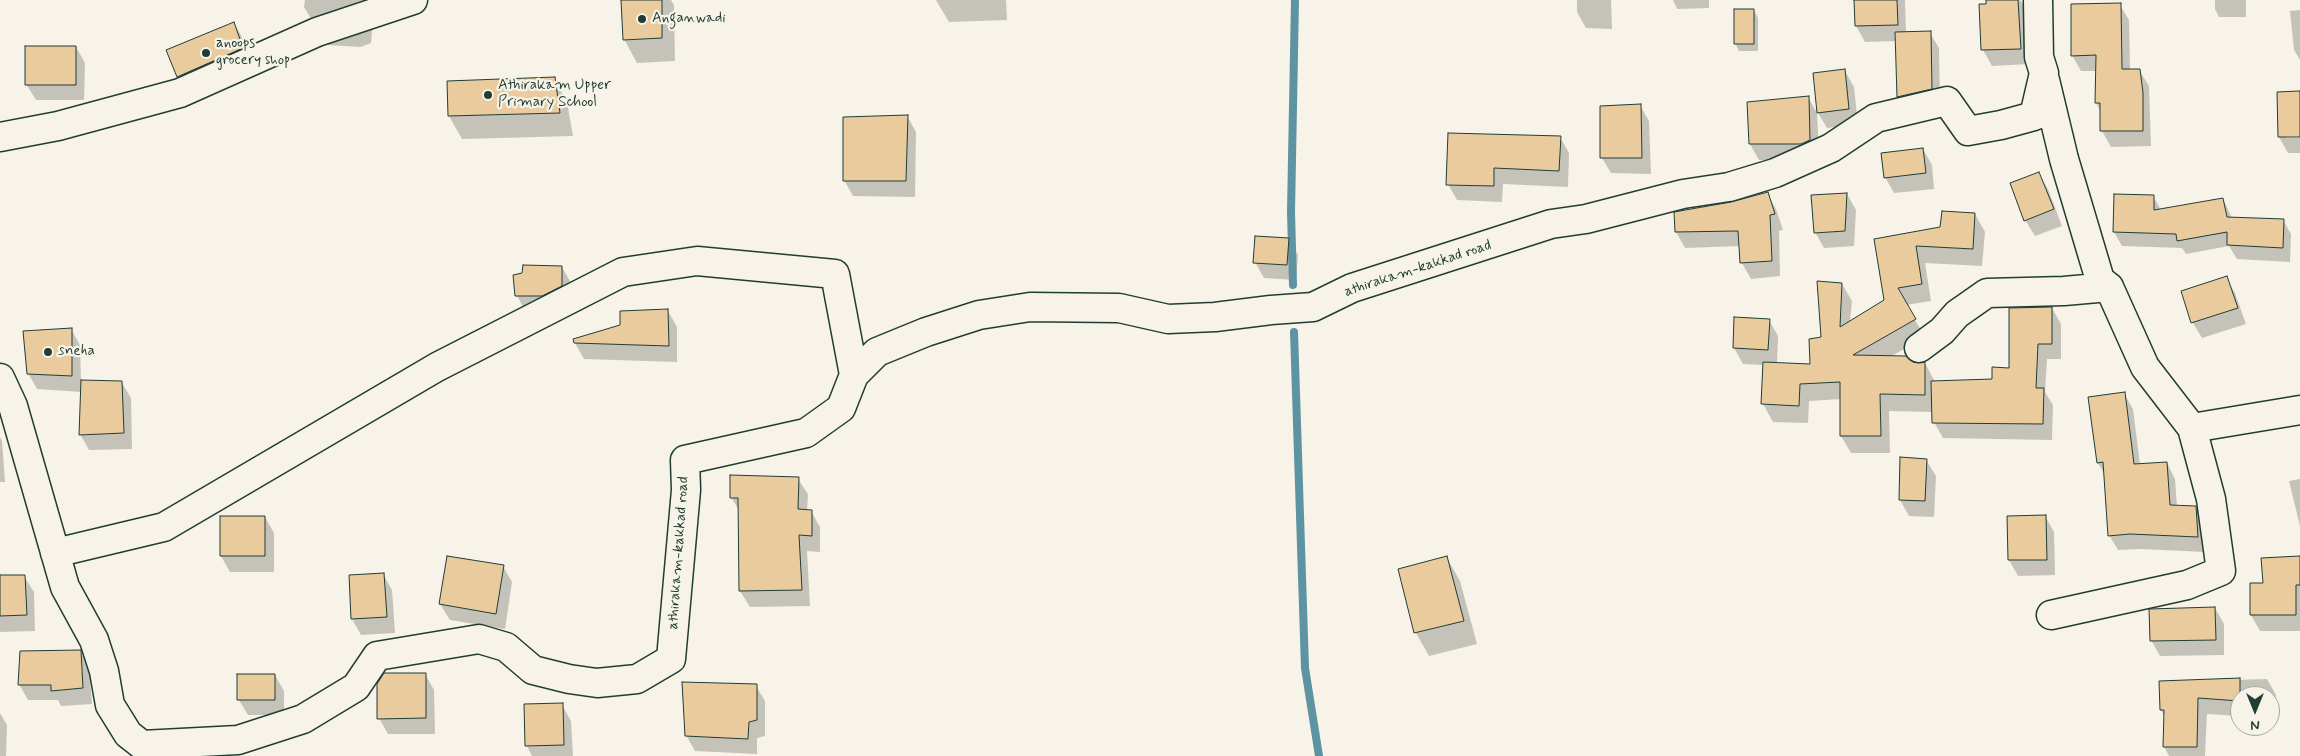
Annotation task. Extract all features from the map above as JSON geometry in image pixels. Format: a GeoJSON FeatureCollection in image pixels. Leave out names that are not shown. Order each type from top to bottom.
{"type":"FeatureCollection","features":[{"type":"Feature","properties":{"kind":"street","name":"athirakam-kakkad road"},"geometry":{"type":"LineString","coordinates":[[142,750],[238,740],[304,719],[356,687],[377,656],[479,639],[506,648],[533,670],[569,679],[597,682],[637,680],[671,660],[686,490],[685,460],[806,433],[841,408],[854,375],[877,352],[926,332],[980,315],[1030,307],[1120,308],[1168,319],[1215,317],[1313,307],[1352,288],[1551,224],[1586,219],[1683,194],[1729,187],[1775,173],[1831,148],[1876,118],[1947,101],[1968,131],[2001,126],[2034,116],[2044,73],[2039,57],[2038,0]]}},
{"type":"Feature","properties":{"kind":"street"},"geometry":{"type":"LineString","coordinates":[[0,137],[58,126],[180,94],[317,32],[410,1]]}},
{"type":"Feature","properties":{"kind":"street"},"geometry":{"type":"LineString","coordinates":[[2044,73],[2064,159],[2100,280],[2109,287],[2146,367],[2192,428],[2211,499],[2221,572],[2188,585],[2050,615]]}},
{"type":"Feature","properties":{"kind":"street"},"geometry":{"type":"LineString","coordinates":[[55,553],[164,527],[437,367],[623,272],[697,261],[835,274],[854,375]]}},
{"type":"Feature","properties":{"kind":"street"},"geometry":{"type":"LineString","coordinates":[[1919,348],[1942,331],[1957,314],[1987,293],[2064,291],[2109,287]]}},
{"type":"Feature","properties":{"kind":"street"},"geometry":{"type":"LineString","coordinates":[[0,378],[13,406],[65,587],[94,640],[104,670],[110,705],[128,734],[142,750]]}},
{"type":"Feature","properties":{"kind":"street"},"geometry":{"type":"LineString","coordinates":[[2192,428],[2300,410]]}},
{"type":"Feature","properties":{"kind":"building","name":"Anganwadi"},"geometry":{"type":"Polygon","coordinates":[[[621,0],[662,0],[662,38],[623,40],[621,0]]]}},
{"type":"Feature","properties":{"kind":"building"},"geometry":{"type":"Polygon","coordinates":[[[1854,0],[1897,0],[1898,25],[1855,26],[1854,0]]]}},
{"type":"Feature","properties":{"kind":"building"},"geometry":{"type":"Polygon","coordinates":[[[1986,0],[2018,0],[2021,49],[1981,50],[1979,4],[1986,4],[1986,0]]]}},
{"type":"Feature","properties":{"kind":"building"},"geometry":{"type":"Polygon","coordinates":[[[2121,3],[2122,69],[2140,69],[2143,93],[2143,131],[2100,131],[2100,103],[2095,103],[2096,55],[2071,56],[2071,4],[2121,3]]]}},
{"type":"Feature","properties":{"kind":"building"},"geometry":{"type":"Polygon","coordinates":[[[1734,9],[1754,9],[1754,44],[1734,44],[1734,9]]]}},
{"type":"Feature","properties":{"kind":"building","name":"anoops grocery shop"},"geometry":{"type":"Polygon","coordinates":[[[234,22],[243,48],[177,77],[166,50],[234,22]]]}},
{"type":"Feature","properties":{"kind":"building"},"geometry":{"type":"Polygon","coordinates":[[[1931,31],[1932,89],[1897,97],[1895,32],[1931,31]]]}},
{"type":"Feature","properties":{"kind":"building"},"geometry":{"type":"Polygon","coordinates":[[[25,46],[76,46],[76,85],[25,85],[25,46]]]}},
{"type":"Feature","properties":{"kind":"building"},"geometry":{"type":"Polygon","coordinates":[[[1845,69],[1849,109],[1817,113],[1813,73],[1845,69]]]}},
{"type":"Feature","properties":{"kind":"building","name":"Athirakam Upper Primary School"},"geometry":{"type":"Polygon","coordinates":[[[555,77],[560,113],[448,116],[447,81],[555,77]]]}},
{"type":"Feature","properties":{"kind":"building"},"geometry":{"type":"Polygon","coordinates":[[[2300,91],[2300,137],[2278,137],[2277,92],[2300,91]]]}},
{"type":"Feature","properties":{"kind":"building"},"geometry":{"type":"Polygon","coordinates":[[[1809,96],[1810,140],[1801,144],[1749,144],[1747,102],[1809,96]]]}},
{"type":"Feature","properties":{"kind":"building"},"geometry":{"type":"Polygon","coordinates":[[[1641,104],[1642,158],[1600,158],[1600,106],[1641,104]]]}},
{"type":"Feature","properties":{"kind":"building"},"geometry":{"type":"Polygon","coordinates":[[[908,115],[906,181],[843,181],[843,117],[908,115]]]}},
{"type":"Feature","properties":{"kind":"building"},"geometry":{"type":"Polygon","coordinates":[[[1448,133],[1561,136],[1559,171],[1494,168],[1494,186],[1446,185],[1448,133]]]}},
{"type":"Feature","properties":{"kind":"building"},"geometry":{"type":"Polygon","coordinates":[[[1923,148],[1926,173],[1884,178],[1881,153],[1923,148]]]}},
{"type":"Feature","properties":{"kind":"building"},"geometry":{"type":"Polygon","coordinates":[[[2039,172],[2054,209],[2024,221],[2010,183],[2039,172]]]}},
{"type":"Feature","properties":{"kind":"building"},"geometry":{"type":"Polygon","coordinates":[[[1768,192],[1775,214],[1770,215],[1772,261],[1740,263],[1738,231],[1675,232],[1674,212],[1731,202],[1768,192]]]}},
{"type":"Feature","properties":{"kind":"building"},"geometry":{"type":"Polygon","coordinates":[[[1847,193],[1845,231],[1814,233],[1811,195],[1847,193]]]}},
{"type":"Feature","properties":{"kind":"building"},"geometry":{"type":"Polygon","coordinates":[[[2114,194],[2154,195],[2154,210],[2223,198],[2227,217],[2284,219],[2283,248],[2227,245],[2227,232],[2177,241],[2176,234],[2113,232],[2114,194]]]}},
{"type":"Feature","properties":{"kind":"building"},"geometry":{"type":"Polygon","coordinates":[[[1942,211],[1975,213],[1973,249],[1916,246],[1922,284],[1898,288],[1916,319],[1853,355],[1906,356],[1913,362],[1925,362],[1925,395],[1880,394],[1881,436],[1840,436],[1840,382],[1800,384],[1799,406],[1761,404],[1763,362],[1810,364],[1809,339],[1821,337],[1817,281],[1842,283],[1840,327],[1884,300],[1874,239],[1940,227],[1942,211]]]}},
{"type":"Feature","properties":{"kind":"building"},"geometry":{"type":"Polygon","coordinates":[[[1255,236],[1289,238],[1287,265],[1253,263],[1255,236]]]}},
{"type":"Feature","properties":{"kind":"building"},"geometry":{"type":"Polygon","coordinates":[[[523,265],[562,266],[562,286],[542,296],[515,296],[513,275],[522,273],[523,265]]]}},
{"type":"Feature","properties":{"kind":"building"},"geometry":{"type":"Polygon","coordinates":[[[2227,276],[2238,308],[2191,323],[2181,291],[2227,276]]]}},
{"type":"Feature","properties":{"kind":"building"},"geometry":{"type":"Polygon","coordinates":[[[2052,307],[2052,344],[2038,344],[2036,388],[2044,388],[2043,424],[1932,423],[1931,381],[1992,379],[1992,367],[2009,368],[2009,308],[2052,307]]]}},
{"type":"Feature","properties":{"kind":"building"},"geometry":{"type":"Polygon","coordinates":[[[668,309],[669,346],[574,343],[573,339],[620,325],[620,311],[668,309]]]}},
{"type":"Feature","properties":{"kind":"building"},"geometry":{"type":"Polygon","coordinates":[[[1734,317],[1770,319],[1768,350],[1733,348],[1734,317]]]}},
{"type":"Feature","properties":{"kind":"building","name":"sneha"},"geometry":{"type":"Polygon","coordinates":[[[72,328],[72,376],[27,374],[23,331],[72,328]]]}},
{"type":"Feature","properties":{"kind":"building"},"geometry":{"type":"Polygon","coordinates":[[[81,380],[122,381],[124,433],[79,435],[81,380]]]}},
{"type":"Feature","properties":{"kind":"building"},"geometry":{"type":"Polygon","coordinates":[[[2125,392],[2134,464],[2167,462],[2170,505],[2196,506],[2198,537],[2130,534],[2108,536],[2103,462],[2097,463],[2088,397],[2125,392]]]}},
{"type":"Feature","properties":{"kind":"building"},"geometry":{"type":"Polygon","coordinates":[[[1900,457],[1927,459],[1925,501],[1899,500],[1900,457]]]}},
{"type":"Feature","properties":{"kind":"building"},"geometry":{"type":"Polygon","coordinates":[[[730,475],[799,477],[798,509],[812,510],[812,536],[799,535],[802,590],[739,591],[738,498],[730,498],[730,475]]]}},
{"type":"Feature","properties":{"kind":"building"},"geometry":{"type":"Polygon","coordinates":[[[2046,515],[2047,560],[2008,560],[2007,516],[2046,515]]]}},
{"type":"Feature","properties":{"kind":"building"},"geometry":{"type":"Polygon","coordinates":[[[220,516],[265,516],[265,556],[220,556],[220,516]]]}},
{"type":"Feature","properties":{"kind":"building"},"geometry":{"type":"Polygon","coordinates":[[[447,556],[504,565],[496,614],[439,604],[447,556]]]}},
{"type":"Feature","properties":{"kind":"building"},"geometry":{"type":"Polygon","coordinates":[[[1447,556],[1464,621],[1414,633],[1398,569],[1447,556]]]}},
{"type":"Feature","properties":{"kind":"building"},"geometry":{"type":"Polygon","coordinates":[[[2300,556],[2300,585],[2296,585],[2296,615],[2250,615],[2250,583],[2263,583],[2261,558],[2300,556]]]}},
{"type":"Feature","properties":{"kind":"building"},"geometry":{"type":"Polygon","coordinates":[[[384,573],[387,617],[351,619],[349,575],[384,573]]]}},
{"type":"Feature","properties":{"kind":"building"},"geometry":{"type":"Polygon","coordinates":[[[0,575],[25,575],[27,615],[0,616],[0,575]]]}},
{"type":"Feature","properties":{"kind":"building"},"geometry":{"type":"Polygon","coordinates":[[[2215,607],[2216,640],[2150,641],[2149,609],[2215,607]]]}},
{"type":"Feature","properties":{"kind":"building"},"geometry":{"type":"Polygon","coordinates":[[[81,650],[83,688],[51,691],[51,685],[18,685],[20,651],[81,650]]]}},
{"type":"Feature","properties":{"kind":"building"},"geometry":{"type":"Polygon","coordinates":[[[384,673],[426,673],[426,718],[377,719],[377,684],[384,673]]]}},
{"type":"Feature","properties":{"kind":"building"},"geometry":{"type":"Polygon","coordinates":[[[237,674],[275,674],[275,700],[237,700],[237,674]]]}},
{"type":"Feature","properties":{"kind":"building"},"geometry":{"type":"Polygon","coordinates":[[[2240,678],[2240,686],[2230,686],[2230,700],[2198,698],[2197,747],[2163,747],[2164,710],[2160,710],[2159,681],[2240,678]]]}},
{"type":"Feature","properties":{"kind":"building"},"geometry":{"type":"Polygon","coordinates":[[[682,682],[757,684],[757,720],[749,722],[748,739],[685,736],[682,682]]]}},
{"type":"Feature","properties":{"kind":"building"},"geometry":{"type":"Polygon","coordinates":[[[563,703],[564,745],[525,746],[524,704],[563,703]]]}},
{"type":"Feature","properties":{"kind":"waterway"},"geometry":{"type":"LineString","coordinates":[[1293,285],[1291,212],[1295,0]]}},
{"type":"Feature","properties":{"kind":"waterway"},"geometry":{"type":"LineString","coordinates":[[1294,332],[1305,668],[1319,756]]}},
{"type":"Feature","properties":{"kind":"place","name":"Anganwadi"},"geometry":{"type":"Point","coordinates":[642,19]}},
{"type":"Feature","properties":{"kind":"place","name":"anoops grocery shop"},"geometry":{"type":"Point","coordinates":[206,53]}},
{"type":"Feature","properties":{"kind":"place","name":"Athirakam Upper Primary School"},"geometry":{"type":"Point","coordinates":[488,95]}},
{"type":"Feature","properties":{"kind":"place","name":"sneha"},"geometry":{"type":"Point","coordinates":[48,352]}}]}
